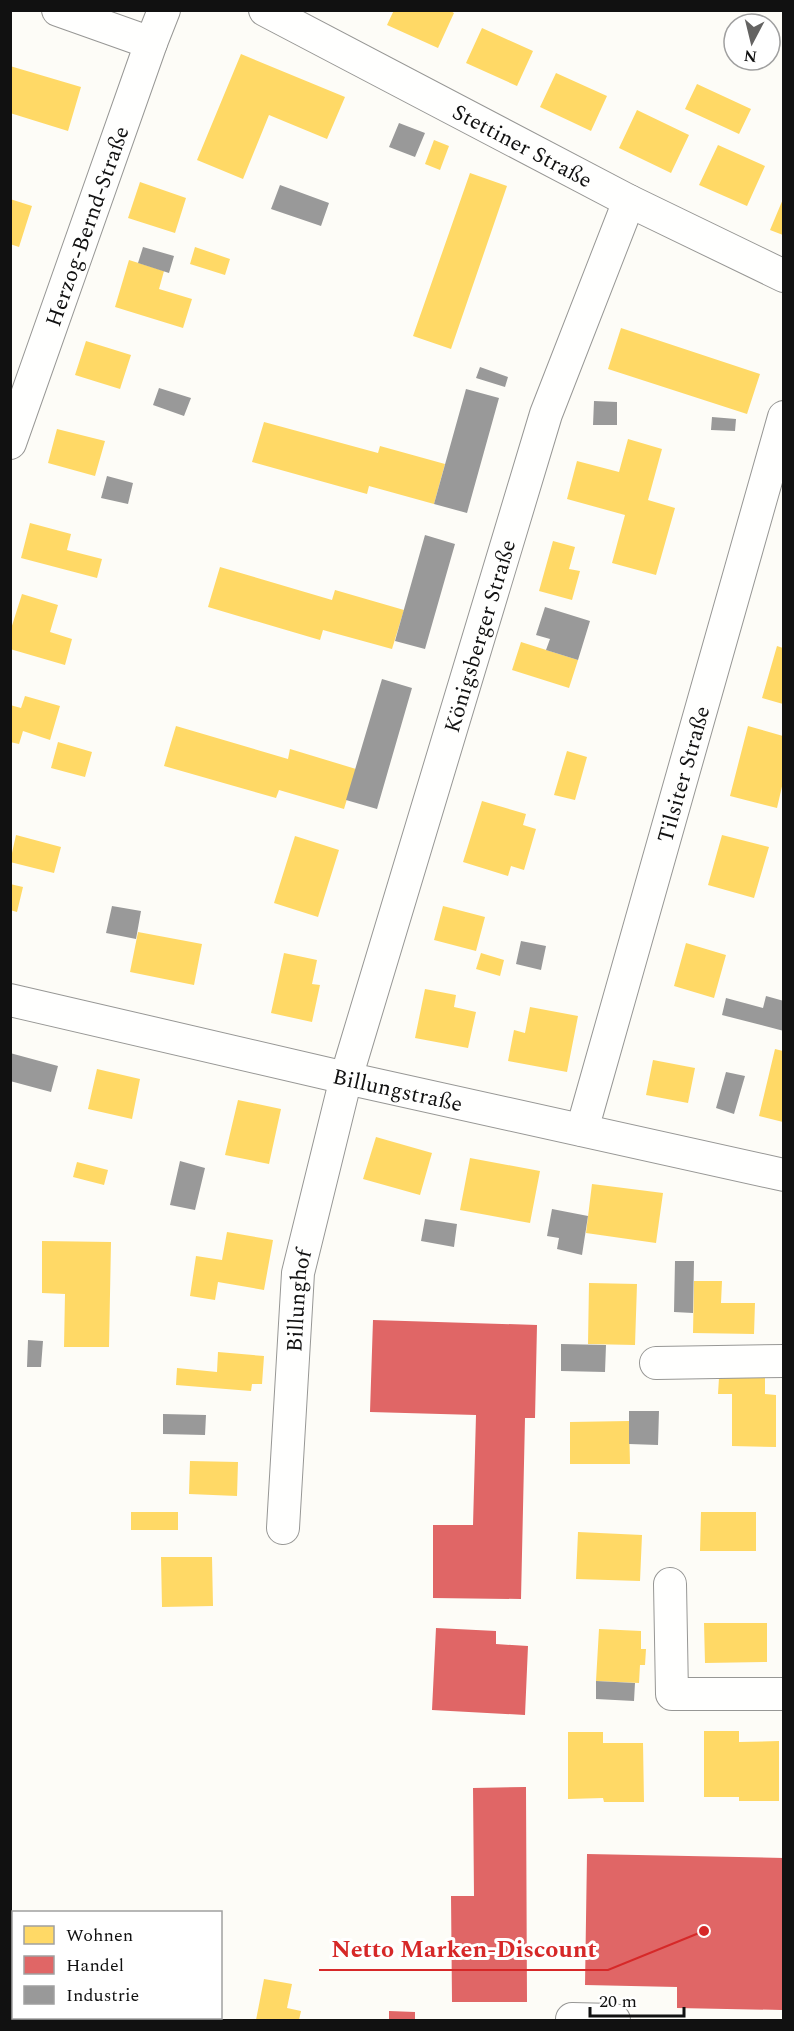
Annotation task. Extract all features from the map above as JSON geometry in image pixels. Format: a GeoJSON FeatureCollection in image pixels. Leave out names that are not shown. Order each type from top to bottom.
{"type":"FeatureCollection","features":[{"type":"Feature","properties":{"kind":"street"},"geometry":{"type":"LineString","coordinates":[[58,10],[151,43]]}},
{"type":"Feature","properties":{"kind":"street","name":"Herzog-Bernd-Straße"},"geometry":{"type":"LineString","coordinates":[[13,427],[164,10]]}},
{"type":"Feature","properties":{"kind":"street","name":"Stettiner Straße"},"geometry":{"type":"LineString","coordinates":[[265,10],[629,201],[783,276]]}},
{"type":"Feature","properties":{"kind":"street","name":"Königsberger Straße"},"geometry":{"type":"LineString","coordinates":[[346,1078],[546,414],[629,201]]}},
{"type":"Feature","properties":{"kind":"street","name":"Tilsiter Straße"},"geometry":{"type":"LineString","coordinates":[[582,1130],[783,417]]}},
{"type":"Feature","properties":{"kind":"street","name":"Billungstraße"},"geometry":{"type":"LineString","coordinates":[[10,1000],[346,1078],[783,1175]]}},
{"type":"Feature","properties":{"kind":"street","name":"Billunghof"},"geometry":{"type":"LineString","coordinates":[[284,1528],[298,1273],[346,1078]]}},
{"type":"Feature","properties":{"kind":"street"},"geometry":{"type":"LineString","coordinates":[[656,1363],[783,1361]]}},
{"type":"Feature","properties":{"kind":"street"},"geometry":{"type":"LineString","coordinates":[[670,1584],[672,1694],[783,1694]]}},
{"type":"Feature","properties":{"kind":"street"},"geometry":{"type":"LineString","coordinates":[[572,2020],[614,2020]]}},
{"type":"Feature","properties":{"kind":"building: Wohnen"},"geometry":{"type":"Polygon","coordinates":[[[394,10],[449,10],[454,13],[438,48],[387,25],[394,10]]]}},
{"type":"Feature","properties":{"kind":"building: Wohnen"},"geometry":{"type":"Polygon","coordinates":[[[482,28],[533,51],[517,86],[466,63],[482,28]]]}},
{"type":"Feature","properties":{"kind":"building: Wohnen"},"geometry":{"type":"Polygon","coordinates":[[[241,54],[345,97],[327,139],[269,115],[243,179],[197,160],[241,54]]]}},
{"type":"Feature","properties":{"kind":"building: Wohnen"},"geometry":{"type":"Polygon","coordinates":[[[10,66],[81,87],[68,131],[10,113],[10,66]]]}},
{"type":"Feature","properties":{"kind":"building: Wohnen"},"geometry":{"type":"Polygon","coordinates":[[[556,73],[607,96],[591,131],[540,107],[556,73]]]}},
{"type":"Feature","properties":{"kind":"building: Wohnen"},"geometry":{"type":"Polygon","coordinates":[[[697,84],[751,109],[739,134],[685,109],[697,84]]]}},
{"type":"Feature","properties":{"kind":"building: Wohnen"},"geometry":{"type":"Polygon","coordinates":[[[637,110],[689,135],[671,173],[619,148],[637,110]]]}},
{"type":"Feature","properties":{"kind":"building: Wohnen"},"geometry":{"type":"Polygon","coordinates":[[[434,140],[449,146],[440,170],[425,164],[434,140]]]}},
{"type":"Feature","properties":{"kind":"building: Wohnen"},"geometry":{"type":"Polygon","coordinates":[[[718,145],[765,166],[747,206],[699,185],[718,145]]]}},
{"type":"Feature","properties":{"kind":"building: Wohnen"},"geometry":{"type":"Polygon","coordinates":[[[470,173],[507,186],[451,349],[413,336],[470,173]]]}},
{"type":"Feature","properties":{"kind":"building: Wohnen"},"geometry":{"type":"Polygon","coordinates":[[[140,182],[186,198],[175,233],[128,218],[140,182]]]}},
{"type":"Feature","properties":{"kind":"building: Wohnen"},"geometry":{"type":"Polygon","coordinates":[[[10,199],[32,206],[19,247],[10,244],[10,199]]]}},
{"type":"Feature","properties":{"kind":"building: Wohnen"},"geometry":{"type":"Polygon","coordinates":[[[783,199],[783,235],[770,230],[783,199]]]}},
{"type":"Feature","properties":{"kind":"building: Wohnen"},"geometry":{"type":"Polygon","coordinates":[[[195,247],[230,259],[225,275],[190,264],[195,247]]]}},
{"type":"Feature","properties":{"kind":"building: Wohnen"},"geometry":{"type":"Polygon","coordinates":[[[129,260],[164,271],[159,289],[192,299],[183,328],[115,307],[129,260]]]}},
{"type":"Feature","properties":{"kind":"building: Wohnen"},"geometry":{"type":"Polygon","coordinates":[[[621,328],[760,374],[747,414],[608,369],[621,328]]]}},
{"type":"Feature","properties":{"kind":"building: Wohnen"},"geometry":{"type":"Polygon","coordinates":[[[86,341],[131,355],[120,389],[75,375],[86,341]]]}},
{"type":"Feature","properties":{"kind":"building: Wohnen"},"geometry":{"type":"Polygon","coordinates":[[[264,422],[378,453],[380,446],[445,464],[434,504],[369,486],[367,494],[252,462],[264,422]]]}},
{"type":"Feature","properties":{"kind":"building: Wohnen"},"geometry":{"type":"Polygon","coordinates":[[[57,429],[105,441],[95,476],[48,463],[57,429]]]}},
{"type":"Feature","properties":{"kind":"building: Wohnen"},"geometry":{"type":"Polygon","coordinates":[[[628,439],[662,449],[648,500],[675,508],[656,575],[612,563],[625,515],[567,499],[577,461],[619,472],[628,439]]]}},
{"type":"Feature","properties":{"kind":"building: Wohnen"},"geometry":{"type":"Polygon","coordinates":[[[30,523],[71,534],[67,550],[102,559],[97,578],[21,558],[30,523]]]}},
{"type":"Feature","properties":{"kind":"building: Wohnen"},"geometry":{"type":"Polygon","coordinates":[[[553,541],[575,547],[569,569],[580,571],[572,600],[539,591],[553,541]]]}},
{"type":"Feature","properties":{"kind":"building: Wohnen"},"geometry":{"type":"Polygon","coordinates":[[[220,567],[332,600],[335,590],[404,610],[392,649],[323,630],[320,640],[208,607],[220,567]]]}},
{"type":"Feature","properties":{"kind":"building: Wohnen"},"geometry":{"type":"Polygon","coordinates":[[[22,594],[58,605],[50,632],[72,639],[65,665],[10,649],[10,632],[22,594]]]}},
{"type":"Feature","properties":{"kind":"building: Wohnen"},"geometry":{"type":"Polygon","coordinates":[[[521,642],[578,660],[569,688],[512,670],[521,642]]]}},
{"type":"Feature","properties":{"kind":"building: Wohnen"},"geometry":{"type":"Polygon","coordinates":[[[777,646],[783,648],[783,704],[762,698],[777,646]]]}},
{"type":"Feature","properties":{"kind":"building: Wohnen"},"geometry":{"type":"Polygon","coordinates":[[[25,696],[60,706],[50,740],[23,731],[19,744],[10,742],[10,705],[21,708],[25,696]]]}},
{"type":"Feature","properties":{"kind":"building: Wohnen"},"geometry":{"type":"Polygon","coordinates":[[[176,726],[288,759],[290,749],[356,769],[344,809],[279,790],[276,798],[164,766],[176,726]]]}},
{"type":"Feature","properties":{"kind":"building: Wohnen"},"geometry":{"type":"Polygon","coordinates":[[[748,726],[783,736],[783,782],[777,808],[730,796],[748,726]]]}},
{"type":"Feature","properties":{"kind":"building: Wohnen"},"geometry":{"type":"Polygon","coordinates":[[[58,742],[92,752],[85,777],[51,768],[58,742]]]}},
{"type":"Feature","properties":{"kind":"building: Wohnen"},"geometry":{"type":"Polygon","coordinates":[[[567,751],[587,757],[575,800],[554,795],[567,751]]]}},
{"type":"Feature","properties":{"kind":"building: Wohnen"},"geometry":{"type":"Polygon","coordinates":[[[482,801],[526,814],[523,825],[536,829],[524,870],[511,866],[508,876],[463,862],[482,801]]]}},
{"type":"Feature","properties":{"kind":"building: Wohnen"},"geometry":{"type":"Polygon","coordinates":[[[16,835],[61,847],[54,873],[10,862],[16,835]]]}},
{"type":"Feature","properties":{"kind":"building: Wohnen"},"geometry":{"type":"Polygon","coordinates":[[[722,835],[769,847],[754,898],[708,885],[722,835]]]}},
{"type":"Feature","properties":{"kind":"building: Wohnen"},"geometry":{"type":"Polygon","coordinates":[[[295,836],[339,850],[318,917],[274,903],[295,836]]]}},
{"type":"Feature","properties":{"kind":"building: Wohnen"},"geometry":{"type":"Polygon","coordinates":[[[10,884],[23,887],[17,912],[10,910],[10,884]]]}},
{"type":"Feature","properties":{"kind":"building: Wohnen"},"geometry":{"type":"Polygon","coordinates":[[[443,906],[485,917],[476,951],[434,940],[443,906]]]}},
{"type":"Feature","properties":{"kind":"building: Wohnen"},"geometry":{"type":"Polygon","coordinates":[[[138,932],[202,944],[194,985],[130,972],[138,932]]]}},
{"type":"Feature","properties":{"kind":"building: Wohnen"},"geometry":{"type":"Polygon","coordinates":[[[686,943],[726,955],[714,998],[674,986],[686,943]]]}},
{"type":"Feature","properties":{"kind":"building: Wohnen"},"geometry":{"type":"Polygon","coordinates":[[[284,953],[317,960],[312,984],[320,985],[312,1022],[271,1013],[284,953]]]}},
{"type":"Feature","properties":{"kind":"building: Wohnen"},"geometry":{"type":"Polygon","coordinates":[[[481,953],[504,960],[500,976],[476,969],[481,953]]]}},
{"type":"Feature","properties":{"kind":"building: Wohnen"},"geometry":{"type":"Polygon","coordinates":[[[425,989],[456,995],[454,1007],[476,1012],[468,1048],[415,1038],[425,989]]]}},
{"type":"Feature","properties":{"kind":"building: Wohnen"},"geometry":{"type":"Polygon","coordinates":[[[530,1007],[578,1016],[567,1072],[508,1061],[514,1030],[525,1033],[530,1007]]]}},
{"type":"Feature","properties":{"kind":"building: Wohnen"},"geometry":{"type":"Polygon","coordinates":[[[775,1049],[783,1051],[783,1122],[759,1116],[775,1049]]]}},
{"type":"Feature","properties":{"kind":"building: Wohnen"},"geometry":{"type":"Polygon","coordinates":[[[653,1060],[695,1068],[688,1103],[646,1095],[653,1060]]]}},
{"type":"Feature","properties":{"kind":"building: Wohnen"},"geometry":{"type":"Polygon","coordinates":[[[97,1069],[140,1079],[132,1119],[88,1109],[97,1069]]]}},
{"type":"Feature","properties":{"kind":"building: Wohnen"},"geometry":{"type":"Polygon","coordinates":[[[238,1100],[281,1109],[269,1164],[225,1155],[238,1100]]]}},
{"type":"Feature","properties":{"kind":"building: Wohnen"},"geometry":{"type":"Polygon","coordinates":[[[376,1137],[432,1153],[420,1195],[363,1179],[376,1137]]]}},
{"type":"Feature","properties":{"kind":"building: Wohnen"},"geometry":{"type":"Polygon","coordinates":[[[470,1158],[540,1171],[530,1223],[460,1210],[470,1158]]]}},
{"type":"Feature","properties":{"kind":"building: Wohnen"},"geometry":{"type":"Polygon","coordinates":[[[77,1162],[108,1170],[104,1185],[73,1177],[77,1162]]]}},
{"type":"Feature","properties":{"kind":"building: Wohnen"},"geometry":{"type":"Polygon","coordinates":[[[592,1184],[663,1193],[656,1243],[586,1233],[592,1184]]]}},
{"type":"Feature","properties":{"kind":"building: Wohnen"},"geometry":{"type":"Polygon","coordinates":[[[227,1232],[273,1240],[264,1290],[218,1282],[215,1300],[190,1296],[196,1256],[222,1260],[227,1232]]]}},
{"type":"Feature","properties":{"kind":"building: Wohnen"},"geometry":{"type":"Polygon","coordinates":[[[42,1241],[111,1242],[109,1347],[64,1347],[65,1294],[42,1293],[42,1241]]]}},
{"type":"Feature","properties":{"kind":"building: Wohnen"},"geometry":{"type":"Polygon","coordinates":[[[694,1281],[722,1281],[721,1303],[755,1303],[754,1334],[693,1333],[694,1281]]]}},
{"type":"Feature","properties":{"kind":"building: Wohnen"},"geometry":{"type":"Polygon","coordinates":[[[589,1283],[637,1284],[635,1345],[588,1344],[589,1283]]]}},
{"type":"Feature","properties":{"kind":"building: Wohnen"},"geometry":{"type":"Polygon","coordinates":[[[218,1352],[264,1356],[262,1384],[252,1384],[251,1391],[176,1385],[177,1368],[217,1372],[218,1352]]]}},
{"type":"Feature","properties":{"kind":"building: Wohnen"},"geometry":{"type":"Polygon","coordinates":[[[719,1378],[765,1378],[765,1394],[776,1395],[776,1447],[732,1446],[732,1394],[718,1394],[719,1378]]]}},
{"type":"Feature","properties":{"kind":"building: Wohnen"},"geometry":{"type":"Polygon","coordinates":[[[629,1421],[630,1464],[570,1464],[570,1422],[629,1421]]]}},
{"type":"Feature","properties":{"kind":"building: Wohnen"},"geometry":{"type":"Polygon","coordinates":[[[190,1461],[238,1462],[237,1496],[189,1494],[190,1461]]]}},
{"type":"Feature","properties":{"kind":"building: Wohnen"},"geometry":{"type":"Polygon","coordinates":[[[131,1512],[178,1512],[178,1530],[131,1530],[131,1512]]]}},
{"type":"Feature","properties":{"kind":"building: Wohnen"},"geometry":{"type":"Polygon","coordinates":[[[701,1512],[756,1512],[756,1551],[700,1551],[701,1512]]]}},
{"type":"Feature","properties":{"kind":"building: Wohnen"},"geometry":{"type":"Polygon","coordinates":[[[578,1532],[642,1535],[640,1581],[576,1579],[578,1532]]]}},
{"type":"Feature","properties":{"kind":"building: Wohnen"},"geometry":{"type":"Polygon","coordinates":[[[161,1557],[212,1557],[213,1606],[162,1607],[161,1557]]]}},
{"type":"Feature","properties":{"kind":"building: Wohnen"},"geometry":{"type":"Polygon","coordinates":[[[704,1623],[767,1623],[767,1662],[705,1663],[704,1623]]]}},
{"type":"Feature","properties":{"kind":"building: Wohnen"},"geometry":{"type":"Polygon","coordinates":[[[599,1629],[641,1631],[641,1649],[646,1649],[645,1665],[640,1665],[639,1683],[596,1681],[599,1629]]]}},
{"type":"Feature","properties":{"kind":"building: Wohnen"},"geometry":{"type":"Polygon","coordinates":[[[704,1731],[739,1731],[739,1742],[779,1741],[779,1801],[739,1801],[739,1797],[704,1797],[704,1731]]]}},
{"type":"Feature","properties":{"kind":"building: Wohnen"},"geometry":{"type":"Polygon","coordinates":[[[568,1732],[603,1732],[603,1743],[643,1743],[644,1802],[604,1802],[603,1798],[568,1799],[568,1732]]]}},
{"type":"Feature","properties":{"kind":"building: Wohnen"},"geometry":{"type":"Polygon","coordinates":[[[264,1979],[292,1984],[287,2008],[301,2011],[299,2020],[256,2020],[264,1979]]]}},
{"type":"Feature","properties":{"kind":"building: Wohnen"},"geometry":{"type":"Polygon","coordinates":[[[150,2019],[202,2019],[202,2020],[150,2019]]]}},
{"type":"Feature","properties":{"kind":"building: Handel"},"geometry":{"type":"Polygon","coordinates":[[[373,1320],[537,1325],[535,1418],[525,1418],[521,1599],[433,1598],[433,1525],[473,1525],[476,1415],[370,1412],[373,1320]]]}},
{"type":"Feature","properties":{"kind":"building: Handel"},"geometry":{"type":"Polygon","coordinates":[[[436,1628],[496,1631],[496,1644],[528,1646],[525,1715],[432,1710],[436,1628]]]}},
{"type":"Feature","properties":{"kind":"building: Handel"},"geometry":{"type":"Polygon","coordinates":[[[526,1787],[527,2002],[452,2002],[451,1896],[474,1896],[473,1788],[526,1787]]]}},
{"type":"Feature","properties":{"kind":"building: Handel"},"geometry":{"type":"Polygon","coordinates":[[[587,1854],[784,1858],[782,2010],[677,2008],[677,1987],[585,1985],[587,1854]]]}},
{"type":"Feature","properties":{"kind":"building: Handel"},"geometry":{"type":"Polygon","coordinates":[[[389,2011],[415,2012],[415,2020],[389,2020],[389,2011]]]}},
{"type":"Feature","properties":{"kind":"building: Industrie"},"geometry":{"type":"Polygon","coordinates":[[[399,123],[425,133],[415,157],[389,147],[399,123]]]}},
{"type":"Feature","properties":{"kind":"building: Industrie"},"geometry":{"type":"Polygon","coordinates":[[[280,185],[329,203],[321,226],[271,209],[280,185]]]}},
{"type":"Feature","properties":{"kind":"building: Industrie"},"geometry":{"type":"Polygon","coordinates":[[[143,247],[174,256],[169,273],[138,263],[143,247]]]}},
{"type":"Feature","properties":{"kind":"building: Industrie"},"geometry":{"type":"Polygon","coordinates":[[[480,367],[508,377],[505,387],[476,378],[480,367]]]}},
{"type":"Feature","properties":{"kind":"building: Industrie"},"geometry":{"type":"Polygon","coordinates":[[[159,388],[191,398],[184,416],[153,405],[159,388]]]}},
{"type":"Feature","properties":{"kind":"building: Industrie"},"geometry":{"type":"Polygon","coordinates":[[[466,389],[499,398],[467,513],[434,504],[466,389]]]}},
{"type":"Feature","properties":{"kind":"building: Industrie"},"geometry":{"type":"Polygon","coordinates":[[[594,401],[617,402],[617,425],[593,425],[594,401]]]}},
{"type":"Feature","properties":{"kind":"building: Industrie"},"geometry":{"type":"Polygon","coordinates":[[[712,417],[736,419],[735,431],[711,430],[712,417]]]}},
{"type":"Feature","properties":{"kind":"building: Industrie"},"geometry":{"type":"Polygon","coordinates":[[[107,476],[133,483],[128,504],[101,498],[107,476]]]}},
{"type":"Feature","properties":{"kind":"building: Industrie"},"geometry":{"type":"Polygon","coordinates":[[[425,535],[455,544],[425,649],[395,641],[425,535]]]}},
{"type":"Feature","properties":{"kind":"building: Industrie"},"geometry":{"type":"Polygon","coordinates":[[[545,607],[590,621],[578,660],[546,650],[550,639],[536,635],[545,607]]]}},
{"type":"Feature","properties":{"kind":"building: Industrie"},"geometry":{"type":"Polygon","coordinates":[[[382,679],[412,688],[377,809],[346,800],[382,679]]]}},
{"type":"Feature","properties":{"kind":"building: Industrie"},"geometry":{"type":"Polygon","coordinates":[[[112,906],[141,911],[136,939],[106,933],[112,906]]]}},
{"type":"Feature","properties":{"kind":"building: Industrie"},"geometry":{"type":"Polygon","coordinates":[[[521,941],[546,946],[541,970],[516,964],[521,941]]]}},
{"type":"Feature","properties":{"kind":"building: Industrie"},"geometry":{"type":"Polygon","coordinates":[[[766,996],[784,1001],[784,1031],[722,1015],[726,998],[763,1008],[766,996]]]}},
{"type":"Feature","properties":{"kind":"building: Industrie"},"geometry":{"type":"Polygon","coordinates":[[[10,1053],[58,1066],[51,1092],[10,1081],[10,1053]]]}},
{"type":"Feature","properties":{"kind":"building: Industrie"},"geometry":{"type":"Polygon","coordinates":[[[726,1072],[745,1076],[734,1114],[716,1108],[726,1072]]]}},
{"type":"Feature","properties":{"kind":"building: Industrie"},"geometry":{"type":"Polygon","coordinates":[[[180,1161],[205,1168],[195,1210],[170,1205],[180,1161]]]}},
{"type":"Feature","properties":{"kind":"building: Industrie"},"geometry":{"type":"Polygon","coordinates":[[[552,1209],[588,1216],[582,1255],[557,1249],[559,1238],[547,1236],[552,1209]]]}},
{"type":"Feature","properties":{"kind":"building: Industrie"},"geometry":{"type":"Polygon","coordinates":[[[425,1219],[457,1224],[454,1247],[421,1241],[425,1219]]]}},
{"type":"Feature","properties":{"kind":"building: Industrie"},"geometry":{"type":"Polygon","coordinates":[[[675,1261],[694,1261],[693,1313],[674,1312],[675,1261]]]}},
{"type":"Feature","properties":{"kind":"building: Industrie"},"geometry":{"type":"Polygon","coordinates":[[[28,1340],[43,1341],[41,1367],[27,1367],[28,1340]]]}},
{"type":"Feature","properties":{"kind":"building: Industrie"},"geometry":{"type":"Polygon","coordinates":[[[561,1344],[606,1345],[605,1372],[561,1371],[561,1344]]]}},
{"type":"Feature","properties":{"kind":"building: Industrie"},"geometry":{"type":"Polygon","coordinates":[[[629,1411],[659,1411],[658,1445],[629,1444],[629,1411]]]}},
{"type":"Feature","properties":{"kind":"building: Industrie"},"geometry":{"type":"Polygon","coordinates":[[[163,1414],[206,1415],[205,1435],[163,1434],[163,1414]]]}},
{"type":"Feature","properties":{"kind":"building: Industrie"},"geometry":{"type":"Polygon","coordinates":[[[596,1681],[635,1683],[634,1701],[596,1699],[596,1681]]]}},
{"type":"Feature","properties":{"kind":"place","name":"Netto Marken-Discount"},"geometry":{"type":"Point","coordinates":[704,1931]}}]}
